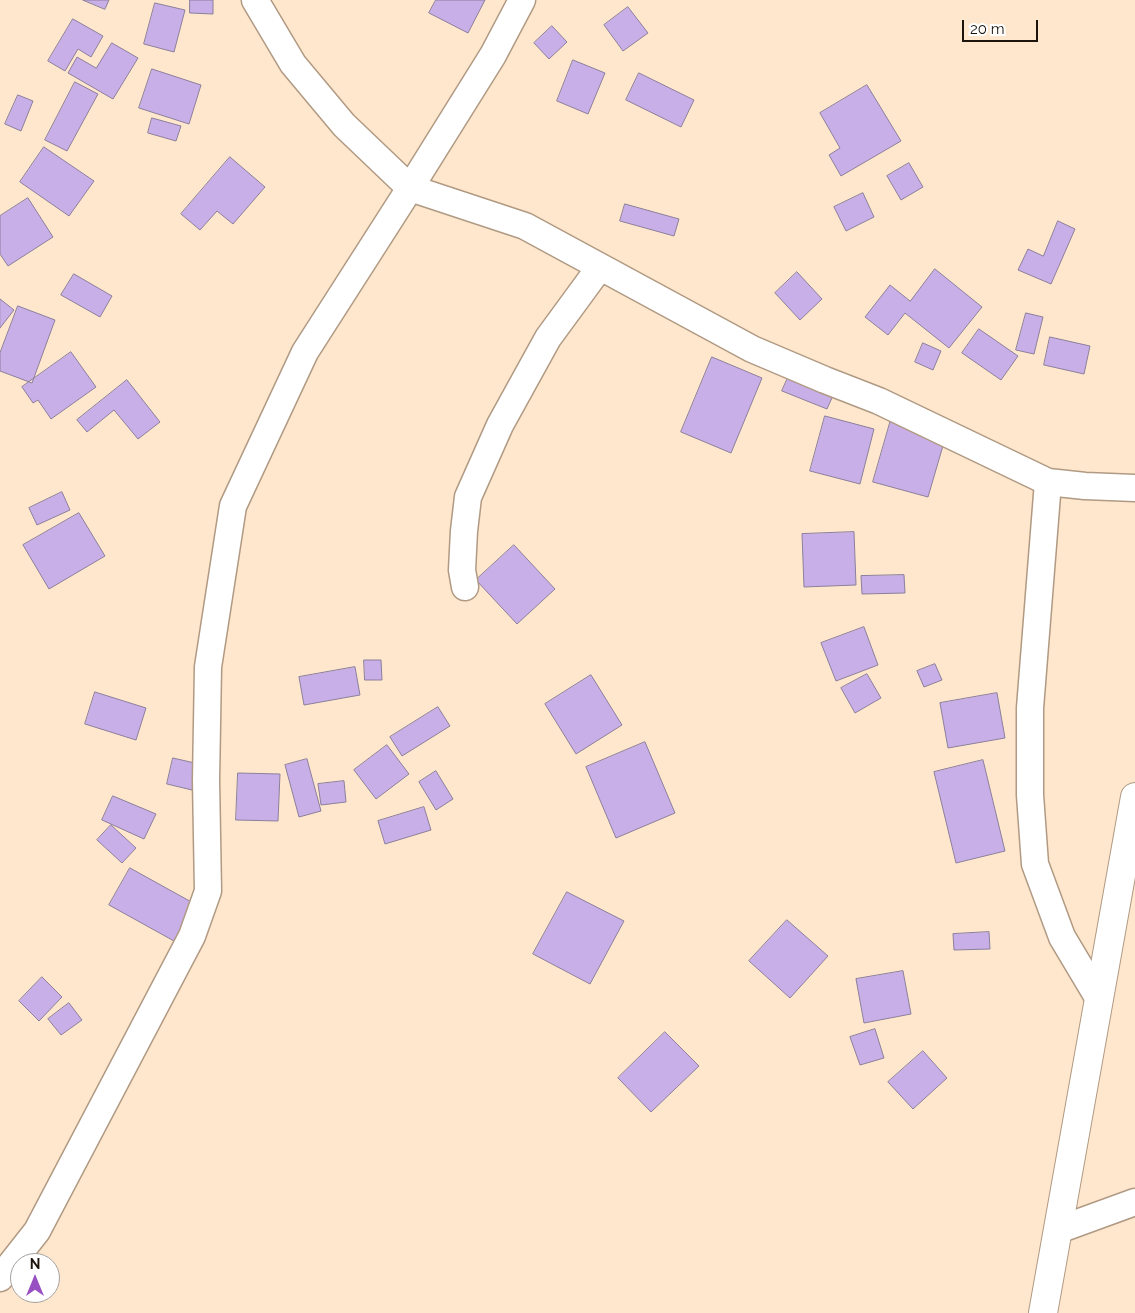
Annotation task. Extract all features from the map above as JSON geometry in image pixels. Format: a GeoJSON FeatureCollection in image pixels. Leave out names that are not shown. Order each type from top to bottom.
{"type":"FeatureCollection","features":[{"type":"Feature","properties":{"kind":"main road"},"geometry":{"type":"LineString","coordinates":[[1043,1313],[1135,797]]}},
{"type":"Feature","properties":{"kind":"street"},"geometry":{"type":"LineString","coordinates":[[255,0],[293,64],[344,125],[410,188],[525,226],[752,348],[879,401],[1048,482],[1135,488]]}},
{"type":"Feature","properties":{"kind":"street"},"geometry":{"type":"LineString","coordinates":[[0,1278],[37,1231],[192,936],[208,891],[206,780],[208,666],[233,506],[304,352],[493,55],[522,0]]}},
{"type":"Feature","properties":{"kind":"street"},"geometry":{"type":"LineString","coordinates":[[465,587],[462,570],[468,497],[500,425],[548,338],[600,267]]}},
{"type":"Feature","properties":{"kind":"street"},"geometry":{"type":"LineString","coordinates":[[1048,482],[1030,708],[1030,795],[1035,864],[1062,937],[1099,999]]}},
{"type":"Feature","properties":{"kind":"street"},"geometry":{"type":"LineString","coordinates":[[1058,1230],[1135,1202]]}},
{"type":"Feature","properties":{"kind":"building"},"geometry":{"type":"Polygon","coordinates":[[[83,0],[109,0],[105,9],[83,0]]]}},
{"type":"Feature","properties":{"kind":"building"},"geometry":{"type":"Polygon","coordinates":[[[190,0],[213,0],[213,14],[190,13],[190,0]]]}},
{"type":"Feature","properties":{"kind":"building"},"geometry":{"type":"Polygon","coordinates":[[[436,0],[485,0],[468,33],[429,13],[436,0]]]}},
{"type":"Feature","properties":{"kind":"building"},"geometry":{"type":"Polygon","coordinates":[[[155,3],[185,10],[174,52],[144,44],[155,3]]]}},
{"type":"Feature","properties":{"kind":"building"},"geometry":{"type":"Polygon","coordinates":[[[628,7],[648,33],[623,51],[604,25],[628,7]]]}},
{"type":"Feature","properties":{"kind":"building"},"geometry":{"type":"Polygon","coordinates":[[[73,19],[103,36],[91,57],[78,49],[65,71],[48,61],[73,19]]]}},
{"type":"Feature","properties":{"kind":"building"},"geometry":{"type":"Polygon","coordinates":[[[552,26],[567,42],[549,59],[534,43],[552,26]]]}},
{"type":"Feature","properties":{"kind":"building"},"geometry":{"type":"Polygon","coordinates":[[[112,43],[138,58],[113,99],[68,73],[77,57],[96,68],[112,43]]]}},
{"type":"Feature","properties":{"kind":"building"},"geometry":{"type":"Polygon","coordinates":[[[573,60],[605,73],[588,114],[557,101],[573,60]]]}},
{"type":"Feature","properties":{"kind":"building"},"geometry":{"type":"Polygon","coordinates":[[[152,69],[201,85],[189,124],[139,108],[152,69]]]}},
{"type":"Feature","properties":{"kind":"building"},"geometry":{"type":"Polygon","coordinates":[[[639,73],[694,100],[681,127],[626,100],[639,73]]]}},
{"type":"Feature","properties":{"kind":"building"},"geometry":{"type":"Polygon","coordinates":[[[75,82],[98,94],[67,151],[45,140],[75,82]]]}},
{"type":"Feature","properties":{"kind":"building"},"geometry":{"type":"Polygon","coordinates":[[[867,85],[901,141],[841,176],[829,155],[840,148],[820,113],[867,85]]]}},
{"type":"Feature","properties":{"kind":"building"},"geometry":{"type":"Polygon","coordinates":[[[18,95],[33,101],[21,131],[5,124],[18,95]]]}},
{"type":"Feature","properties":{"kind":"building"},"geometry":{"type":"Polygon","coordinates":[[[152,118],[181,126],[176,141],[148,133],[152,118]]]}},
{"type":"Feature","properties":{"kind":"building"},"geometry":{"type":"Polygon","coordinates":[[[44,147],[94,181],[69,216],[20,182],[44,147]]]}},
{"type":"Feature","properties":{"kind":"building"},"geometry":{"type":"Polygon","coordinates":[[[230,157],[265,187],[233,224],[217,211],[200,230],[181,214],[230,157]]]}},
{"type":"Feature","properties":{"kind":"building"},"geometry":{"type":"Polygon","coordinates":[[[909,163],[923,187],[901,200],[887,176],[909,163]]]}},
{"type":"Feature","properties":{"kind":"building"},"geometry":{"type":"Polygon","coordinates":[[[863,193],[874,217],[846,231],[834,207],[863,193]]]}},
{"type":"Feature","properties":{"kind":"building"},"geometry":{"type":"Polygon","coordinates":[[[28,198],[53,237],[8,266],[0,254],[0,216],[28,198]]]}},
{"type":"Feature","properties":{"kind":"building"},"geometry":{"type":"Polygon","coordinates":[[[625,204],[679,219],[674,236],[620,221],[625,204]]]}},
{"type":"Feature","properties":{"kind":"building"},"geometry":{"type":"Polygon","coordinates":[[[1058,221],[1075,229],[1051,284],[1018,270],[1028,249],[1043,256],[1058,221]]]}},
{"type":"Feature","properties":{"kind":"building"},"geometry":{"type":"Polygon","coordinates":[[[935,269],[982,307],[949,348],[905,313],[888,335],[865,317],[890,285],[910,301],[935,269]]]}},
{"type":"Feature","properties":{"kind":"building"},"geometry":{"type":"Polygon","coordinates":[[[797,272],[822,299],[800,320],[775,293],[797,272]]]}},
{"type":"Feature","properties":{"kind":"building"},"geometry":{"type":"Polygon","coordinates":[[[74,274],[112,296],[100,317],[61,295],[74,274]]]}},
{"type":"Feature","properties":{"kind":"building"},"geometry":{"type":"Polygon","coordinates":[[[0,299],[14,310],[0,328],[0,299]]]}},
{"type":"Feature","properties":{"kind":"building"},"geometry":{"type":"Polygon","coordinates":[[[18,306],[55,320],[32,383],[0,371],[0,353],[18,306]]]}},
{"type":"Feature","properties":{"kind":"building"},"geometry":{"type":"Polygon","coordinates":[[[1026,313],[1043,317],[1034,354],[1016,350],[1026,313]]]}},
{"type":"Feature","properties":{"kind":"building"},"geometry":{"type":"Polygon","coordinates":[[[979,329],[1018,356],[1001,380],[962,353],[979,329]]]}},
{"type":"Feature","properties":{"kind":"building"},"geometry":{"type":"Polygon","coordinates":[[[1050,337],[1090,346],[1084,374],[1044,365],[1050,337]]]}},
{"type":"Feature","properties":{"kind":"building"},"geometry":{"type":"Polygon","coordinates":[[[923,343],[941,351],[933,370],[915,362],[923,343]]]}},
{"type":"Feature","properties":{"kind":"building"},"geometry":{"type":"Polygon","coordinates":[[[71,352],[96,387],[51,419],[38,400],[33,403],[22,387],[71,352]]]}},
{"type":"Feature","properties":{"kind":"building"},"geometry":{"type":"Polygon","coordinates":[[[712,357],[762,378],[731,453],[681,432],[712,357]]]}},
{"type":"Feature","properties":{"kind":"building"},"geometry":{"type":"Polygon","coordinates":[[[790,373],[835,391],[827,409],[782,391],[790,373]]]}},
{"type":"Feature","properties":{"kind":"building"},"geometry":{"type":"Polygon","coordinates":[[[127,380],[160,422],[138,439],[114,410],[87,432],[77,420],[127,380]]]}},
{"type":"Feature","properties":{"kind":"building"},"geometry":{"type":"Polygon","coordinates":[[[825,416],[874,429],[860,484],[810,471],[825,416]]]}},
{"type":"Feature","properties":{"kind":"building"},"geometry":{"type":"Polygon","coordinates":[[[892,416],[947,432],[928,497],[873,482],[892,416]]]}},
{"type":"Feature","properties":{"kind":"building"},"geometry":{"type":"Polygon","coordinates":[[[62,492],[70,510],[37,525],[29,508],[62,492]]]}},
{"type":"Feature","properties":{"kind":"building"},"geometry":{"type":"Polygon","coordinates":[[[79,513],[105,556],[49,589],[23,545],[79,513]]]}},
{"type":"Feature","properties":{"kind":"building"},"geometry":{"type":"Polygon","coordinates":[[[854,532],[856,585],[804,587],[802,534],[854,532]]]}},
{"type":"Feature","properties":{"kind":"building"},"geometry":{"type":"Polygon","coordinates":[[[514,545],[555,589],[517,624],[476,580],[514,545]]]}},
{"type":"Feature","properties":{"kind":"building"},"geometry":{"type":"Polygon","coordinates":[[[904,575],[905,593],[862,594],[861,576],[904,575]]]}},
{"type":"Feature","properties":{"kind":"building"},"geometry":{"type":"Polygon","coordinates":[[[864,627],[878,665],[836,681],[821,643],[864,627]]]}},
{"type":"Feature","properties":{"kind":"building"},"geometry":{"type":"Polygon","coordinates":[[[364,660],[381,660],[382,680],[365,680],[364,660]]]}},
{"type":"Feature","properties":{"kind":"building"},"geometry":{"type":"Polygon","coordinates":[[[935,664],[942,680],[924,687],[917,671],[935,664]]]}},
{"type":"Feature","properties":{"kind":"building"},"geometry":{"type":"Polygon","coordinates":[[[355,667],[360,695],[304,705],[299,677],[355,667]]]}},
{"type":"Feature","properties":{"kind":"building"},"geometry":{"type":"Polygon","coordinates":[[[867,674],[881,698],[855,713],[841,688],[867,674]]]}},
{"type":"Feature","properties":{"kind":"building"},"geometry":{"type":"Polygon","coordinates":[[[591,675],[622,725],[576,754],[545,704],[591,675]]]}},
{"type":"Feature","properties":{"kind":"building"},"geometry":{"type":"Polygon","coordinates":[[[95,692],[146,708],[136,740],[85,724],[95,692]]]}},
{"type":"Feature","properties":{"kind":"building"},"geometry":{"type":"Polygon","coordinates":[[[997,693],[1005,738],[948,748],[940,703],[997,693]]]}},
{"type":"Feature","properties":{"kind":"building"},"geometry":{"type":"Polygon","coordinates":[[[438,707],[450,726],[402,756],[390,737],[438,707]]]}},
{"type":"Feature","properties":{"kind":"building"},"geometry":{"type":"Polygon","coordinates":[[[645,742],[675,813],[616,838],[586,767],[645,742]]]}},
{"type":"Feature","properties":{"kind":"building"},"geometry":{"type":"Polygon","coordinates":[[[387,745],[409,774],[376,799],[354,770],[387,745]]]}},
{"type":"Feature","properties":{"kind":"building"},"geometry":{"type":"Polygon","coordinates":[[[173,758],[199,764],[192,790],[167,784],[173,758]]]}},
{"type":"Feature","properties":{"kind":"building"},"geometry":{"type":"Polygon","coordinates":[[[307,759],[321,811],[299,817],[285,765],[307,759]]]}},
{"type":"Feature","properties":{"kind":"building"},"geometry":{"type":"Polygon","coordinates":[[[983,760],[1005,851],[956,863],[934,772],[983,760]]]}},
{"type":"Feature","properties":{"kind":"building"},"geometry":{"type":"Polygon","coordinates":[[[436,771],[453,799],[436,810],[419,782],[436,771]]]}},
{"type":"Feature","properties":{"kind":"building"},"geometry":{"type":"Polygon","coordinates":[[[238,773],[280,774],[278,821],[236,820],[238,773]]]}},
{"type":"Feature","properties":{"kind":"building"},"geometry":{"type":"Polygon","coordinates":[[[344,781],[346,802],[321,805],[318,784],[344,781]]]}},
{"type":"Feature","properties":{"kind":"building"},"geometry":{"type":"Polygon","coordinates":[[[113,796],[156,814],[144,839],[102,820],[113,796]]]}},
{"type":"Feature","properties":{"kind":"building"},"geometry":{"type":"Polygon","coordinates":[[[424,807],[431,830],[385,844],[378,821],[424,807]]]}},
{"type":"Feature","properties":{"kind":"building"},"geometry":{"type":"Polygon","coordinates":[[[111,825],[136,848],[122,863],[97,840],[111,825]]]}},
{"type":"Feature","properties":{"kind":"building"},"geometry":{"type":"Polygon","coordinates":[[[130,868],[195,904],[174,941],[109,905],[130,868]]]}},
{"type":"Feature","properties":{"kind":"building"},"geometry":{"type":"Polygon","coordinates":[[[567,892],[624,921],[590,984],[533,954],[567,892]]]}},
{"type":"Feature","properties":{"kind":"building"},"geometry":{"type":"Polygon","coordinates":[[[787,920],[828,956],[790,998],[749,961],[787,920]]]}},
{"type":"Feature","properties":{"kind":"building"},"geometry":{"type":"Polygon","coordinates":[[[989,932],[990,949],[954,950],[953,934],[989,932]]]}},
{"type":"Feature","properties":{"kind":"building"},"geometry":{"type":"Polygon","coordinates":[[[903,971],[911,1014],[864,1023],[856,979],[903,971]]]}},
{"type":"Feature","properties":{"kind":"building"},"geometry":{"type":"Polygon","coordinates":[[[42,977],[62,997],[39,1021],[19,1001],[42,977]]]}},
{"type":"Feature","properties":{"kind":"building"},"geometry":{"type":"Polygon","coordinates":[[[69,1003],[82,1020],[61,1035],[48,1019],[69,1003]]]}},
{"type":"Feature","properties":{"kind":"building"},"geometry":{"type":"Polygon","coordinates":[[[875,1029],[884,1058],[860,1065],[850,1037],[875,1029]]]}},
{"type":"Feature","properties":{"kind":"building"},"geometry":{"type":"Polygon","coordinates":[[[665,1032],[699,1066],[651,1112],[618,1078],[665,1032]]]}},
{"type":"Feature","properties":{"kind":"building"},"geometry":{"type":"Polygon","coordinates":[[[923,1051],[947,1078],[913,1109],[888,1082],[923,1051]]]}}]}
